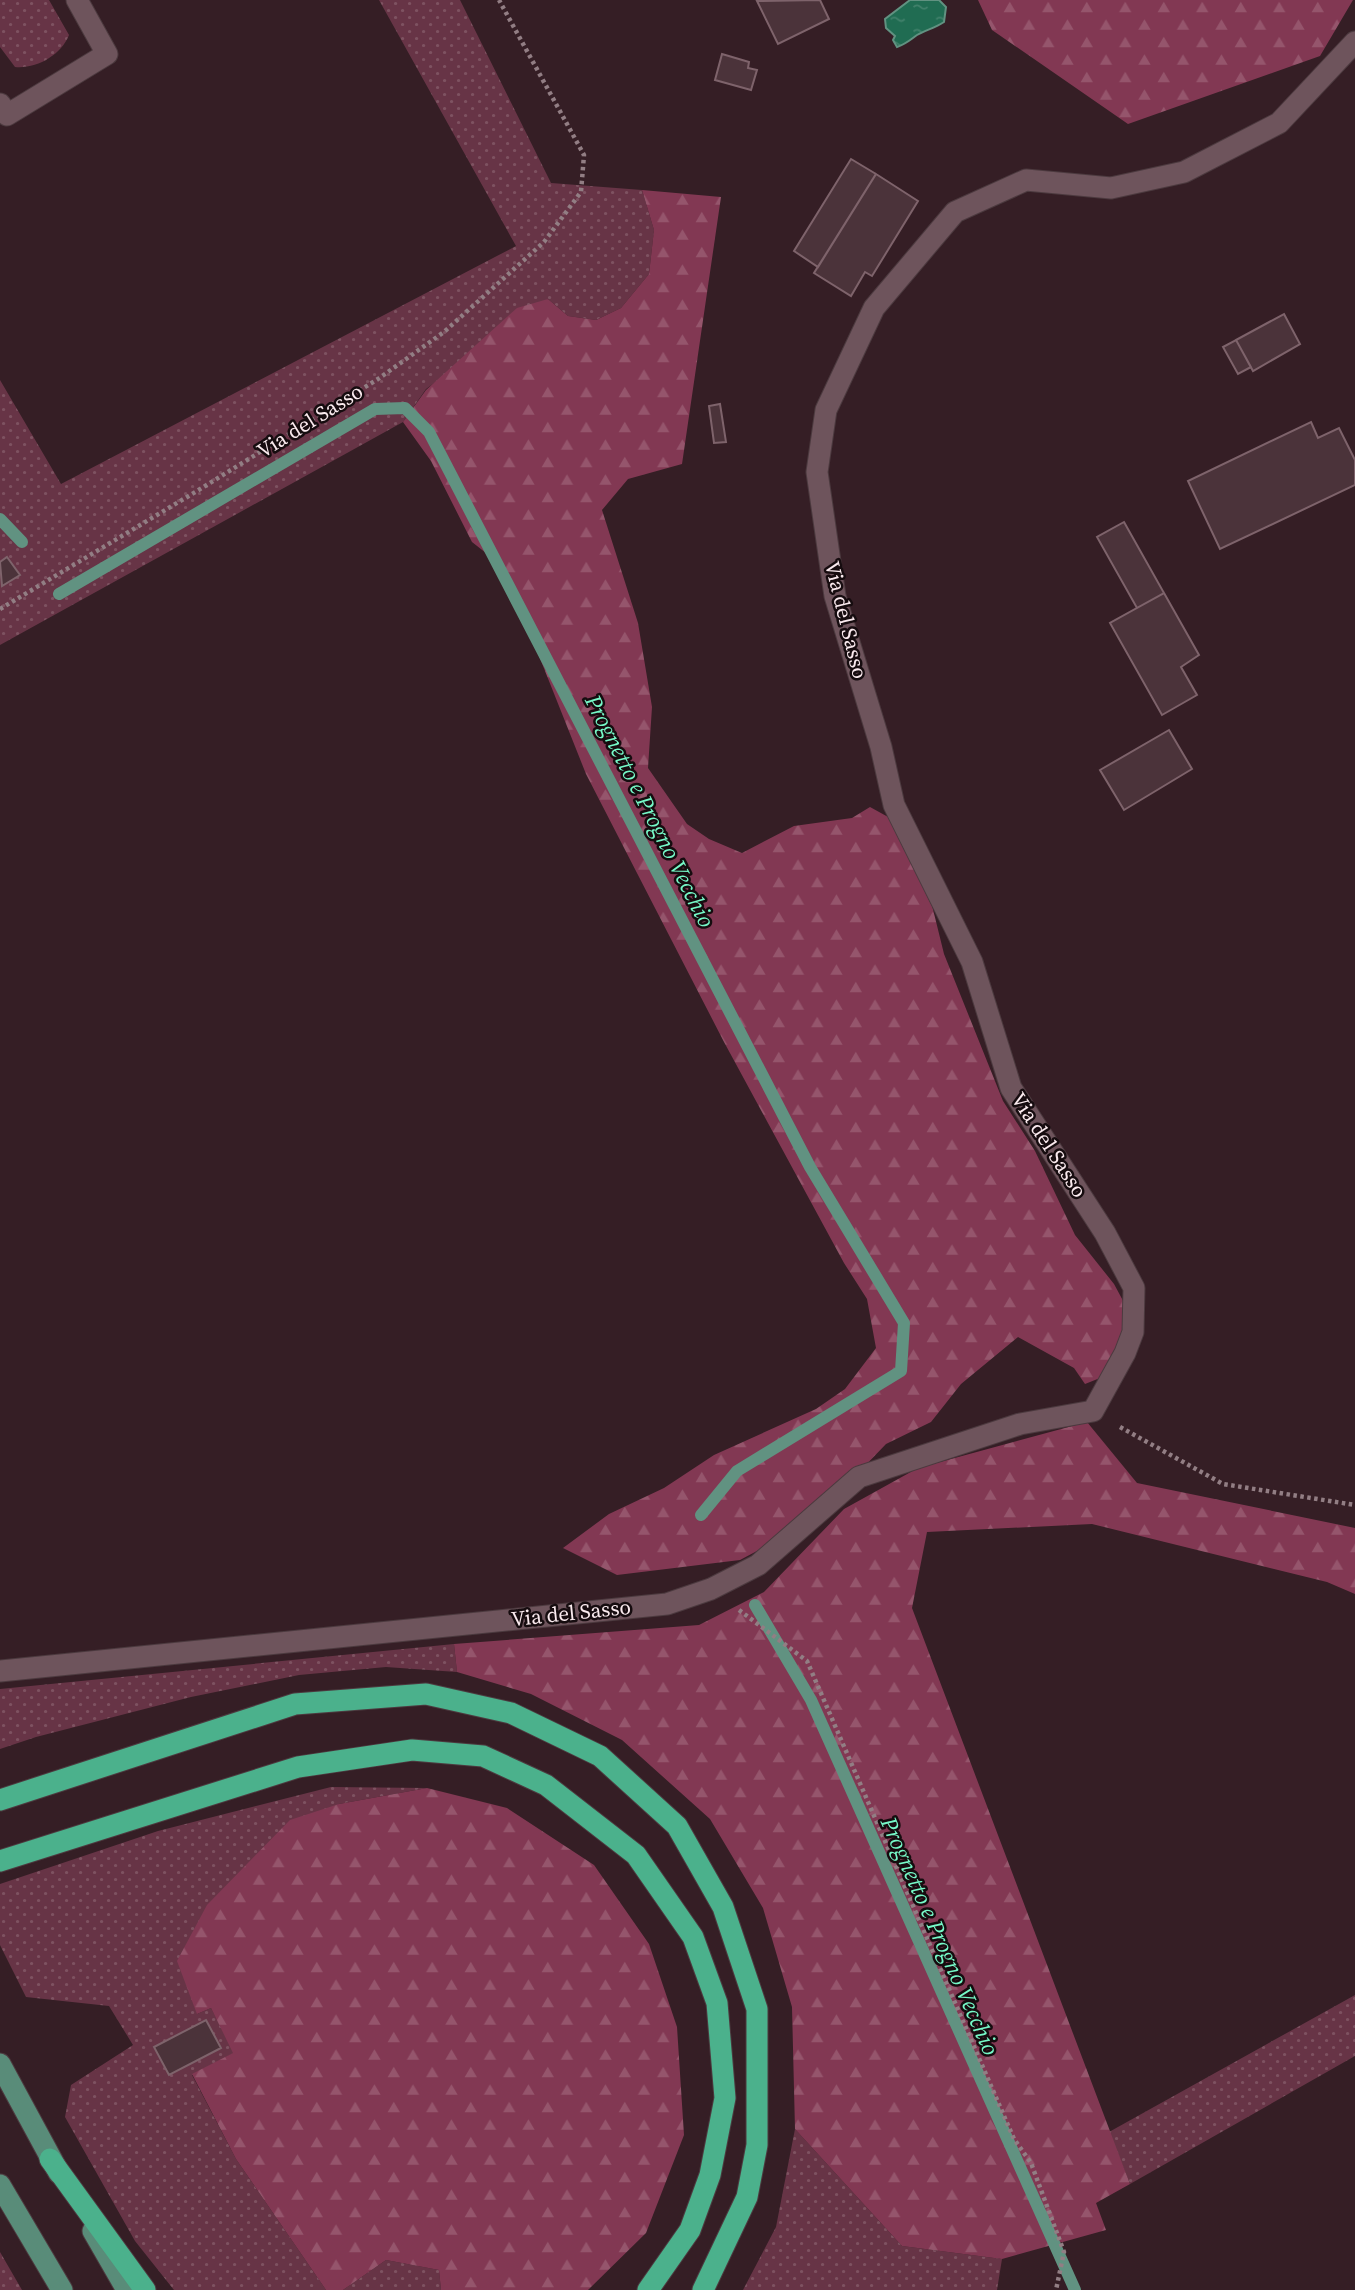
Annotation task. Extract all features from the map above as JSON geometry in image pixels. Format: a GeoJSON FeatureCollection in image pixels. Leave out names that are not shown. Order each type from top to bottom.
{"type":"FeatureCollection","features":[{"type":"Feature","properties":{"kind":"highway"},"geometry":{"type":"LineString","coordinates":[[0,1800],[295,1704],[426,1694],[511,1713],[600,1756],[677,1826],[723,1907],[757,2009],[757,2144],[747,2197],[704,2290]]}},
{"type":"Feature","properties":{"kind":"highway"},"geometry":{"type":"LineString","coordinates":[[0,1861],[299,1767],[412,1750],[483,1756],[546,1785],[636,1855],[693,1937],[716,2003],[725,2098],[710,2175],[690,2230],[648,2290]]}},
{"type":"Feature","properties":{"kind":"highway"},"geometry":{"type":"LineString","coordinates":[[50,2159],[145,2290]]}},
{"type":"Feature","properties":{"kind":"main road"},"geometry":{"type":"LineString","coordinates":[[0,2064],[50,2159],[127,2290]]}},
{"type":"Feature","properties":{"kind":"main road"},"geometry":{"type":"LineString","coordinates":[[0,2185],[62,2290]]}},
{"type":"Feature","properties":{"kind":"street"},"geometry":{"type":"LineString","coordinates":[[0,104],[7,115],[107,54],[77,0]]}},
{"type":"Feature","properties":{"kind":"street","name":"Via del Sasso"},"geometry":{"type":"LineString","coordinates":[[0,1671],[667,1604],[711,1589],[758,1565],[859,1477],[1020,1424],[1093,1411],[1125,1353],[1133,1332],[1134,1289],[1105,1233],[1011,1088],[972,962],[894,805],[881,747],[835,596],[817,472],[826,410],[874,308],[955,212],[1026,180],[1111,188],[1184,172],[1279,124],[1355,42]]}},
{"type":"Feature","properties":{"kind":"path","name":"Via del Sasso"},"geometry":{"type":"LineString","coordinates":[[0,609],[378,379],[444,332],[544,242],[581,192],[584,155],[499,0]]}},
{"type":"Feature","properties":{"kind":"path"},"geometry":{"type":"LineString","coordinates":[[1093,1411],[1223,1484],[1355,1505]]}},
{"type":"Feature","properties":{"kind":"path"},"geometry":{"type":"LineString","coordinates":[[711,1589],[807,1661],[1014,2139],[1031,2163],[1064,2252],[1056,2290]]}},
{"type":"Feature","properties":{"kind":"shaded area"},"geometry":{"type":"Polygon","coordinates":[[[0,0],[49,0],[69,35],[60,49],[40,63],[15,67],[0,47],[0,0]]]}},
{"type":"Feature","properties":{"kind":"shaded area"},"geometry":{"type":"Polygon","coordinates":[[[379,0],[460,0],[551,183],[642,190],[654,230],[649,274],[621,308],[596,320],[568,316],[548,299],[426,389],[403,422],[0,645],[0,380],[61,484],[516,246],[379,0]]]}},
{"type":"Feature","properties":{"kind":"shaded area"},"geometry":{"type":"Polygon","coordinates":[[[454,1644],[457,1672],[386,1667],[299,1675],[191,1697],[36,1737],[0,1749],[0,1689],[454,1644]]]}},
{"type":"Feature","properties":{"kind":"shaded area"},"geometry":{"type":"Polygon","coordinates":[[[331,1787],[427,1788],[339,1804],[197,2014],[211,2008],[234,2053],[192,2075],[236,2159],[326,2290],[174,2290],[135,2241],[65,2117],[71,2085],[133,2045],[109,2006],[26,1997],[0,1945],[0,1884],[158,1831],[331,1787]]]}},
{"type":"Feature","properties":{"kind":"shaded area"},"geometry":{"type":"Polygon","coordinates":[[[1355,1995],[1355,2056],[1130,2184],[1109,2132],[1355,1995]]]}},
{"type":"Feature","properties":{"kind":"shaded area"},"geometry":{"type":"Polygon","coordinates":[[[795,2129],[902,2246],[1002,2259],[997,2290],[743,2290],[776,2227],[795,2129]]]}},
{"type":"Feature","properties":{"kind":"shaded area"},"geometry":{"type":"Polygon","coordinates":[[[0,2252],[22,2290],[0,2290],[0,2252]]]}},
{"type":"Feature","properties":{"kind":"shaded area"},"geometry":{"type":"Polygon","coordinates":[[[386,2260],[439,2270],[441,2290],[343,2290],[386,2260]]]}},
{"type":"Feature","properties":{"kind":"green space"},"geometry":{"type":"Polygon","coordinates":[[[978,0],[1353,0],[1320,56],[1128,124],[992,30],[978,0]]]}},
{"type":"Feature","properties":{"kind":"green space"},"geometry":{"type":"Polygon","coordinates":[[[642,190],[721,197],[682,464],[628,479],[602,510],[638,623],[652,707],[648,768],[687,824],[709,839],[742,853],[794,826],[852,818],[870,807],[899,823],[928,889],[944,954],[1003,1101],[1035,1151],[1075,1235],[1114,1284],[1142,1336],[1120,1370],[1085,1384],[1074,1368],[1018,1337],[961,1384],[931,1422],[886,1444],[860,1471],[776,1541],[740,1560],[617,1575],[563,1548],[609,1514],[664,1488],[714,1455],[816,1409],[845,1389],[876,1348],[867,1299],[844,1263],[724,1042],[586,774],[514,593],[491,557],[472,542],[431,461],[403,422],[426,390],[517,308],[548,299],[568,316],[596,320],[621,308],[649,274],[654,230],[642,190]]]}},
{"type":"Feature","properties":{"kind":"green space"},"geometry":{"type":"Polygon","coordinates":[[[1087,1422],[1137,1483],[1355,1528],[1355,1594],[1327,1582],[1092,1524],[927,1532],[912,1608],[1130,2184],[1096,2203],[1106,2230],[1002,2259],[902,2246],[795,2129],[792,2007],[763,1908],[710,1819],[622,1740],[531,1694],[457,1672],[454,1644],[699,1625],[764,1592],[844,1509],[918,1468],[1087,1422]]]}},
{"type":"Feature","properties":{"kind":"green space"},"geometry":{"type":"Polygon","coordinates":[[[427,1788],[507,1808],[594,1865],[649,1944],[677,2027],[684,2135],[646,2233],[588,2290],[441,2290],[439,2270],[386,2260],[343,2290],[326,2290],[236,2159],[192,2074],[233,2053],[211,2008],[197,2014],[177,1961],[207,1905],[290,1820],[339,1804],[427,1788]]]}},
{"type":"Feature","properties":{"kind":"water"},"geometry":{"type":"Polygon","coordinates":[[[910,0],[939,0],[946,7],[944,22],[897,47],[893,40],[895,36],[886,28],[885,19],[910,0]]]}},
{"type":"Feature","properties":{"kind":"building"},"geometry":{"type":"Polygon","coordinates":[[[820,0],[829,19],[778,44],[757,1],[820,0]]]}},
{"type":"Feature","properties":{"kind":"building"},"geometry":{"type":"Polygon","coordinates":[[[722,54],[749,62],[748,68],[757,70],[751,90],[715,80],[722,54]]]}},
{"type":"Feature","properties":{"kind":"building"},"geometry":{"type":"Polygon","coordinates":[[[851,159],[876,174],[818,267],[794,251],[851,159]]]}},
{"type":"Feature","properties":{"kind":"building"},"geometry":{"type":"Polygon","coordinates":[[[876,174],[918,201],[872,276],[865,272],[851,296],[814,273],[876,174]]]}},
{"type":"Feature","properties":{"kind":"building"},"geometry":{"type":"Polygon","coordinates":[[[1284,314],[1300,344],[1253,371],[1236,340],[1284,314]]]}},
{"type":"Feature","properties":{"kind":"building"},"geometry":{"type":"Polygon","coordinates":[[[1236,340],[1251,367],[1238,374],[1223,347],[1236,340]]]}},
{"type":"Feature","properties":{"kind":"building"},"geometry":{"type":"Polygon","coordinates":[[[720,404],[726,442],[714,443],[709,406],[720,404]]]}},
{"type":"Feature","properties":{"kind":"building"},"geometry":{"type":"Polygon","coordinates":[[[1311,422],[1318,438],[1339,428],[1355,460],[1355,485],[1220,549],[1188,481],[1311,422]]]}},
{"type":"Feature","properties":{"kind":"building"},"geometry":{"type":"Polygon","coordinates":[[[1124,522],[1164,593],[1137,608],[1097,537],[1124,522]]]}},
{"type":"Feature","properties":{"kind":"building"},"geometry":{"type":"Polygon","coordinates":[[[7,557],[20,575],[2,586],[0,562],[7,557]]]}},
{"type":"Feature","properties":{"kind":"building"},"geometry":{"type":"Polygon","coordinates":[[[1164,593],[1199,655],[1181,667],[1197,695],[1162,715],[1110,623],[1164,593]]]}},
{"type":"Feature","properties":{"kind":"building"},"geometry":{"type":"Polygon","coordinates":[[[1169,730],[1192,769],[1124,810],[1100,770],[1169,730]]]}},
{"type":"Feature","properties":{"kind":"building"},"geometry":{"type":"Polygon","coordinates":[[[206,2020],[221,2048],[169,2075],[154,2047],[206,2020]]]}},
{"type":"Feature","properties":{"kind":"waterway","name":"Prognetto e Progno Vecchio"},"geometry":{"type":"LineString","coordinates":[[59,594],[375,409],[405,408],[429,432],[810,1167],[904,1323],[901,1371],[737,1471],[701,1515]]}},
{"type":"Feature","properties":{"kind":"waterway","name":"Prognetto e Progno Vecchio"},"geometry":{"type":"LineString","coordinates":[[0,519],[22,542]]}},
{"type":"Feature","properties":{"kind":"waterway","name":"Prognetto e Progno Vecchio"},"geometry":{"type":"LineString","coordinates":[[755,1605],[811,1700],[1075,2290]]}}]}
